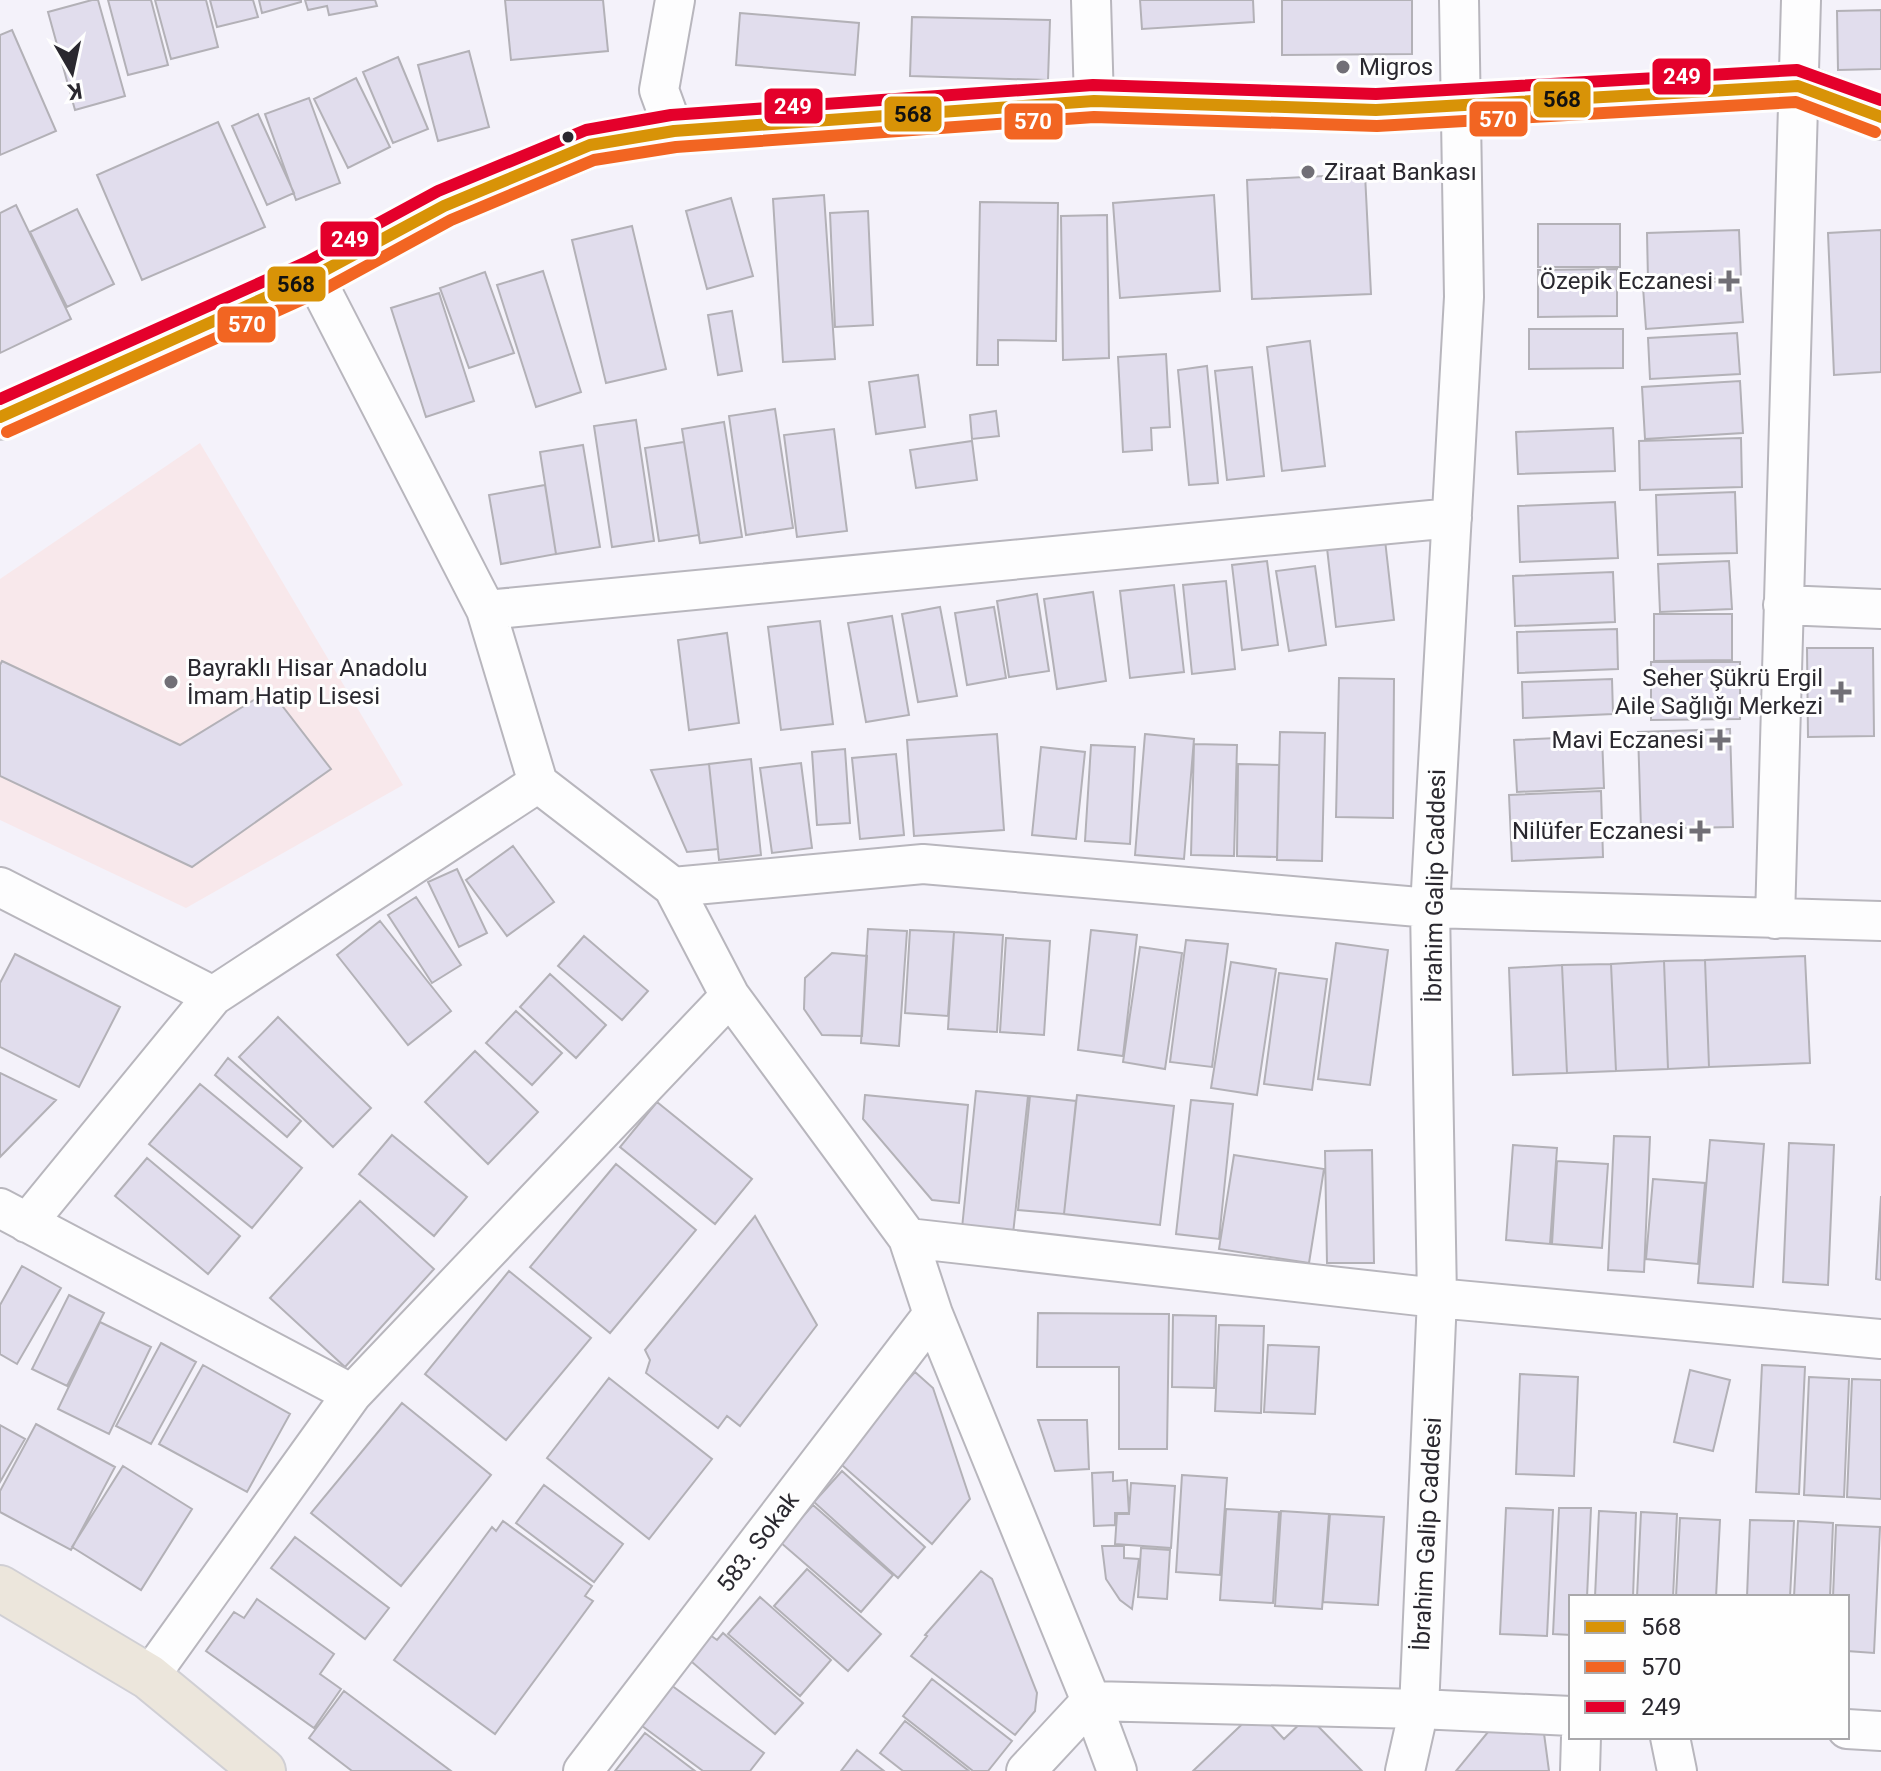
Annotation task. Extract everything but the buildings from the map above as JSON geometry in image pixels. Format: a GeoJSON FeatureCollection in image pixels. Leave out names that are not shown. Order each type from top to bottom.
{"type":"FeatureCollection","features":[{"type":"Feature","properties":{"kind":"main road"},"geometry":{"type":"LineString","coordinates":[[0,417],[314,276],[444,206],[590,145],[674,131],[1094,101],[1376,110],[1798,86],[1881,117]]}},
{"type":"Feature","properties":{"kind":"main road"},"geometry":{"type":"LineString","coordinates":[[0,1588],[149,1677],[263,1771]]}},
{"type":"Feature","properties":{"kind":"street"},"geometry":{"type":"LineString","coordinates":[[674,131],[659,90],[675,0]]}},
{"type":"Feature","properties":{"kind":"street"},"geometry":{"type":"LineString","coordinates":[[1091,0],[1094,101]]}},
{"type":"Feature","properties":{"kind":"street","name":"İbrahim Galip Caddesi"},"geometry":{"type":"LineString","coordinates":[[1405,1771],[1419,1709],[1437,1298],[1430,908],[1464,297],[1459,0]]}},
{"type":"Feature","properties":{"kind":"street"},"geometry":{"type":"LineString","coordinates":[[1775,919],[1801,0]]}},
{"type":"Feature","properties":{"kind":"street"},"geometry":{"type":"LineString","coordinates":[[314,276],[486,610],[538,783],[673,887],[730,996],[908,1238],[933,1314],[1117,1771]]}},
{"type":"Feature","properties":{"kind":"street"},"geometry":{"type":"LineString","coordinates":[[486,610],[1452,518]]}},
{"type":"Feature","properties":{"kind":"street"},"geometry":{"type":"LineString","coordinates":[[1783,605],[1881,609]]}},
{"type":"Feature","properties":{"kind":"street"},"geometry":{"type":"LineString","coordinates":[[352,1394],[13,1216],[213,996],[538,783]]}},
{"type":"Feature","properties":{"kind":"street"},"geometry":{"type":"LineString","coordinates":[[673,887],[923,864],[1430,908],[1881,921]]}},
{"type":"Feature","properties":{"kind":"street"},"geometry":{"type":"LineString","coordinates":[[0,887],[213,996]]}},
{"type":"Feature","properties":{"kind":"street"},"geometry":{"type":"LineString","coordinates":[[149,1677],[352,1394],[730,996]]}},
{"type":"Feature","properties":{"kind":"street"},"geometry":{"type":"LineString","coordinates":[[908,1238],[1437,1298],[1881,1339]]}},
{"type":"Feature","properties":{"kind":"street","name":"583. Sokak"},"geometry":{"type":"LineString","coordinates":[[583,1771],[933,1314]]}},
{"type":"Feature","properties":{"kind":"street"},"geometry":{"type":"LineString","coordinates":[[1026,1771],[1091,1701],[1569,1716]]}},
{"type":"Feature","properties":{"kind":"street"},"geometry":{"type":"LineString","coordinates":[[1849,1729],[1881,1731]]}},
{"type":"Feature","properties":{"kind":"street"},"geometry":{"type":"LineString","coordinates":[[1580,1771],[1581,1739]]}},
{"type":"Feature","properties":{"kind":"street"},"geometry":{"type":"LineString","coordinates":[[1670,1739],[1677,1771]]}},
{"type":"Feature","properties":{"kind":"shaded area","name":"Bayraklı Hisar Anadolu İmam Hatip Lisesi"},"geometry":{"type":"Polygon","coordinates":[[[200,443],[403,785],[186,908],[0,820],[0,579],[200,443]]]}},
{"type":"Feature","properties":{"kind":"transit line","name":"249"},"geometry":{"type":"LineString","coordinates":[[0,399],[307,262],[438,191],[586,130],[671,115],[1093,85],[1376,94],[1797,70],[1881,100]]}},
{"type":"Feature","properties":{"kind":"transit line","name":"568"},"geometry":{"type":"LineString","coordinates":[[0,417],[314,276],[444,206],[590,145],[674,131],[1094,101],[1376,110],[1798,86],[1881,117]]}},
{"type":"Feature","properties":{"kind":"transit line","name":"570"},"geometry":{"type":"LineString","coordinates":[[7,432],[321,291],[451,220],[594,160],[676,147],[1094,117],[1377,126],[1796,102],[1875,132]]}},
{"type":"Feature","properties":{"kind":"place","name":"Migros"},"geometry":{"type":"Point","coordinates":[1343,67]}},
{"type":"Feature","properties":{"kind":"place","name":"Ziraat Bankası"},"geometry":{"type":"Point","coordinates":[1308,172]}},
{"type":"Feature","properties":{"kind":"place","name":"Özepik Eczanesi"},"geometry":{"type":"Point","coordinates":[1729,281]}},
{"type":"Feature","properties":{"kind":"place","name":"Bayraklı Hisar Anadolu İmam Hatip Lisesi"},"geometry":{"type":"Point","coordinates":[171,682]}},
{"type":"Feature","properties":{"kind":"place","name":"Seher Şükrü Ergil Aile Sağlığı Merkezi"},"geometry":{"type":"Point","coordinates":[1841,692]}},
{"type":"Feature","properties":{"kind":"place","name":"Mavi Eczanesi"},"geometry":{"type":"Point","coordinates":[1720,740]}},
{"type":"Feature","properties":{"kind":"place","name":"Nilüfer Eczanesi"},"geometry":{"type":"Point","coordinates":[1700,831]}}]}
